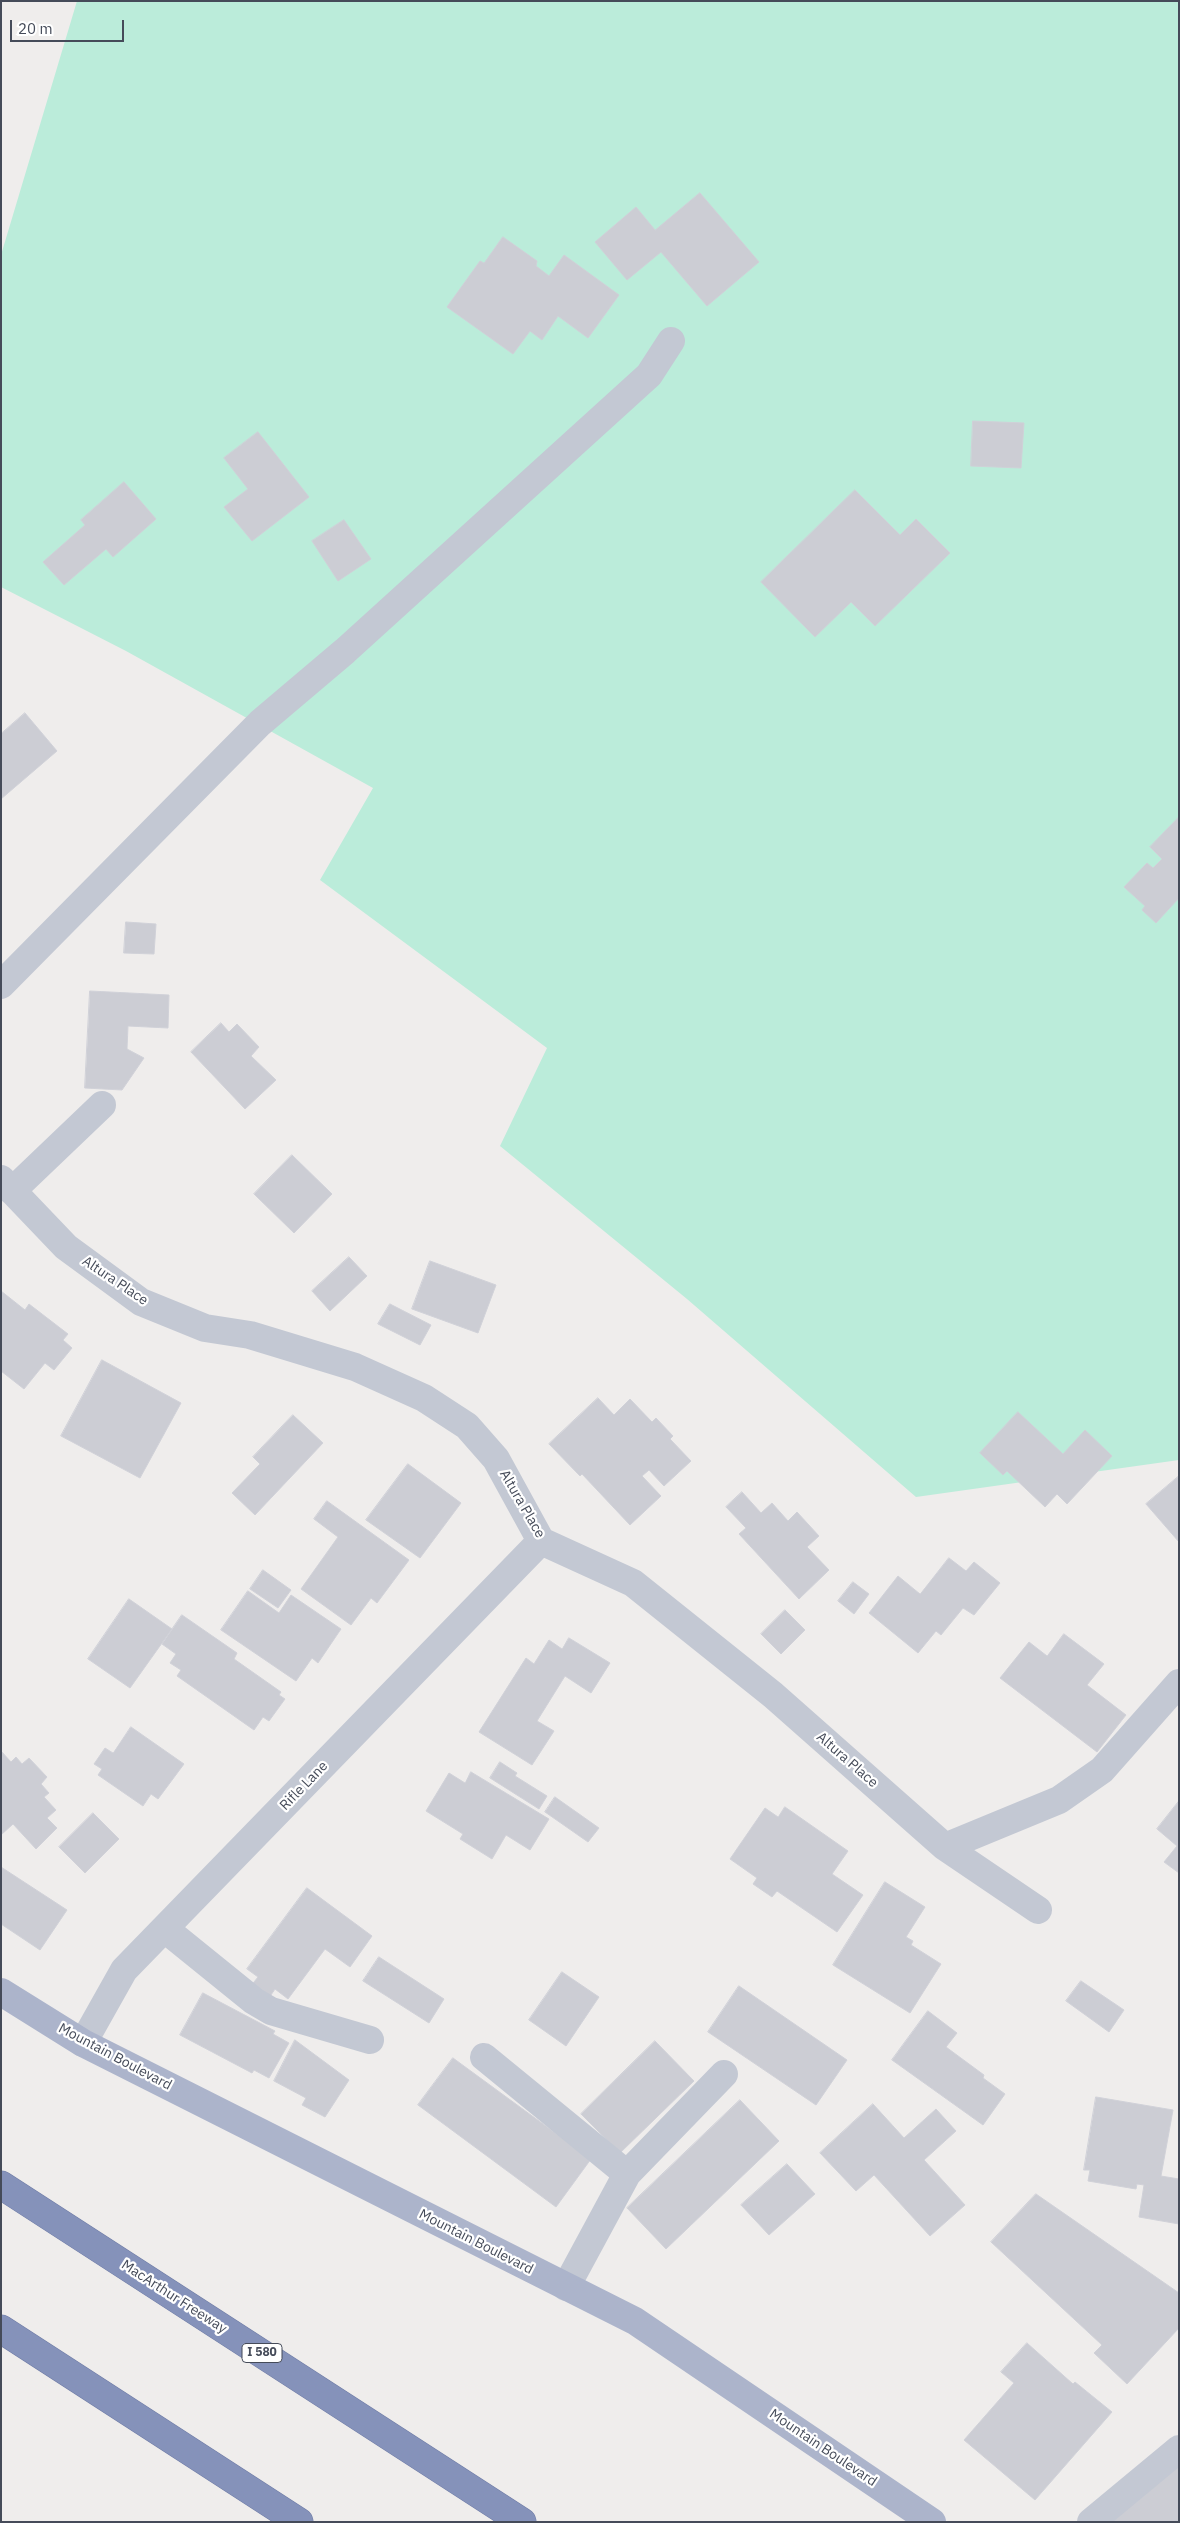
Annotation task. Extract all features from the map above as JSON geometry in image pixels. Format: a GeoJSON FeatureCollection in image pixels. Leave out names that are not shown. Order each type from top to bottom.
{"type":"FeatureCollection","features":[{"type":"Feature","properties":{"kind":"highway","name":"MacArthur Freeway"},"geometry":{"type":"LineString","coordinates":[[1,2185],[522,2522]]}},
{"type":"Feature","properties":{"kind":"highway"},"geometry":{"type":"LineString","coordinates":[[1,2329],[299,2522]]}},
{"type":"Feature","properties":{"kind":"main road","name":"Mountain Boulevard"},"geometry":{"type":"LineString","coordinates":[[1,1992],[82,2043],[635,2321],[932,2522]]}},
{"type":"Feature","properties":{"kind":"street"},"geometry":{"type":"LineString","coordinates":[[1,985],[260,723],[345,651],[649,375],[671,341]]}},
{"type":"Feature","properties":{"kind":"street"},"geometry":{"type":"LineString","coordinates":[[7,1185],[102,1105]]}},
{"type":"Feature","properties":{"kind":"street","name":"Altura Place"},"geometry":{"type":"LineString","coordinates":[[7,1185],[66,1247],[141,1302],[205,1328],[250,1335],[356,1367],[424,1398],[467,1426],[496,1459],[541,1541],[633,1583],[773,1695],[945,1847],[1038,1910]]}},
{"type":"Feature","properties":{"kind":"street","name":"Rifle Lane"},"geometry":{"type":"LineString","coordinates":[[82,2043],[124,1970],[541,1541]]}},
{"type":"Feature","properties":{"kind":"street"},"geometry":{"type":"LineString","coordinates":[[945,1847],[1058,1800],[1102,1770],[1179,1683]]}},
{"type":"Feature","properties":{"kind":"street"},"geometry":{"type":"LineString","coordinates":[[165,1929],[254,2001],[271,2011],[370,2040]]}},
{"type":"Feature","properties":{"kind":"street"},"geometry":{"type":"LineString","coordinates":[[484,2057],[627,2174]]}},
{"type":"Feature","properties":{"kind":"street"},"geometry":{"type":"LineString","coordinates":[[566,2287],[627,2174],[724,2074]]}},
{"type":"Feature","properties":{"kind":"street"},"geometry":{"type":"LineString","coordinates":[[1091,2522],[1179,2449]]}},
{"type":"Feature","properties":{"kind":"green space"},"geometry":{"type":"Polygon","coordinates":[[[77,1],[1179,1],[1179,1460],[916,1497],[687,1299],[500,1146],[547,1048],[320,880],[373,788],[126,651],[1,587],[1,255],[77,1]]]}},
{"type":"Feature","properties":{"kind":"building"},"geometry":{"type":"Polygon","coordinates":[[[700,193],[759,262],[707,306],[661,252],[627,280],[595,242],[636,207],[655,230],[700,193]]]}},
{"type":"Feature","properties":{"kind":"building"},"geometry":{"type":"Polygon","coordinates":[[[503,237],[537,261],[536,266],[549,276],[564,255],[619,295],[588,338],[558,316],[542,340],[530,331],[513,354],[447,307],[480,261],[484,263],[503,237]]]}},
{"type":"Feature","properties":{"kind":"building"},"geometry":{"type":"Polygon","coordinates":[[[973,421],[1024,423],[1021,468],[971,466],[973,421]]]}},
{"type":"Feature","properties":{"kind":"building"},"geometry":{"type":"Polygon","coordinates":[[[258,432],[309,497],[252,541],[224,507],[248,489],[224,458],[258,432]]]}},
{"type":"Feature","properties":{"kind":"building"},"geometry":{"type":"Polygon","coordinates":[[[124,482],[156,519],[113,557],[106,549],[64,585],[43,562],[85,525],[81,520],[124,482]]]}},
{"type":"Feature","properties":{"kind":"building"},"geometry":{"type":"Polygon","coordinates":[[[855,490],[900,535],[916,519],[950,553],[875,626],[851,602],[815,637],[761,582],[855,490]]]}},
{"type":"Feature","properties":{"kind":"building"},"geometry":{"type":"Polygon","coordinates":[[[344,520],[371,559],[338,581],[312,541],[344,520]]]}},
{"type":"Feature","properties":{"kind":"building"},"geometry":{"type":"Polygon","coordinates":[[[25,713],[57,751],[1,799],[1,734],[25,713]]]}},
{"type":"Feature","properties":{"kind":"building"},"geometry":{"type":"Polygon","coordinates":[[[1179,817],[1179,898],[1156,923],[1142,910],[1145,906],[1124,887],[1147,863],[1153,868],[1162,859],[1150,847],[1179,817]]]}},
{"type":"Feature","properties":{"kind":"building"},"geometry":{"type":"Polygon","coordinates":[[[126,922],[156,924],[154,954],[124,953],[126,922]]]}},
{"type":"Feature","properties":{"kind":"building"},"geometry":{"type":"Polygon","coordinates":[[[90,991],[169,995],[168,1028],[128,1026],[127,1049],[144,1058],[122,1090],[85,1088],[90,991]]]}},
{"type":"Feature","properties":{"kind":"building"},"geometry":{"type":"Polygon","coordinates":[[[221,1023],[229,1032],[237,1024],[259,1047],[251,1056],[276,1080],[245,1109],[191,1052],[221,1023]]]}},
{"type":"Feature","properties":{"kind":"building"},"geometry":{"type":"Polygon","coordinates":[[[292,1155],[332,1194],[294,1233],[254,1194],[292,1155]]]}},
{"type":"Feature","properties":{"kind":"building"},"geometry":{"type":"Polygon","coordinates":[[[349,1257],[367,1276],[330,1311],[312,1291],[349,1257]]]}},
{"type":"Feature","properties":{"kind":"building"},"geometry":{"type":"Polygon","coordinates":[[[430,1261],[496,1285],[478,1333],[412,1309],[430,1261]]]}},
{"type":"Feature","properties":{"kind":"building"},"geometry":{"type":"Polygon","coordinates":[[[1,1291],[25,1310],[29,1304],[68,1334],[63,1340],[72,1348],[54,1370],[45,1363],[24,1389],[1,1371],[1,1291]]]}},
{"type":"Feature","properties":{"kind":"building"},"geometry":{"type":"Polygon","coordinates":[[[390,1304],[431,1325],[420,1345],[378,1324],[390,1304]]]}},
{"type":"Feature","properties":{"kind":"building"},"geometry":{"type":"Polygon","coordinates":[[[102,1360],[181,1403],[140,1478],[61,1436],[102,1360]]]}},
{"type":"Feature","properties":{"kind":"building"},"geometry":{"type":"Polygon","coordinates":[[[598,1398],[614,1415],[630,1399],[652,1422],[656,1418],[673,1436],[670,1439],[691,1461],[664,1486],[649,1470],[642,1476],[661,1496],[630,1525],[582,1474],[580,1476],[549,1444],[598,1398]]]}},
{"type":"Feature","properties":{"kind":"building"},"geometry":{"type":"Polygon","coordinates":[[[1018,1412],[1063,1454],[1085,1430],[1112,1456],[1067,1504],[1057,1494],[1045,1507],[1007,1471],[1003,1475],[980,1453],[1018,1412]]]}},
{"type":"Feature","properties":{"kind":"building"},"geometry":{"type":"Polygon","coordinates":[[[293,1415],[323,1443],[255,1515],[232,1493],[260,1464],[253,1457],[293,1415]]]}},
{"type":"Feature","properties":{"kind":"building"},"geometry":{"type":"Polygon","coordinates":[[[408,1464],[461,1503],[420,1558],[366,1520],[408,1464]]]}},
{"type":"Feature","properties":{"kind":"building"},"geometry":{"type":"Polygon","coordinates":[[[1179,1476],[1179,1542],[1146,1504],[1179,1476]]]}},
{"type":"Feature","properties":{"kind":"building"},"geometry":{"type":"Polygon","coordinates":[[[742,1492],[761,1513],[772,1503],[788,1521],[797,1512],[819,1536],[807,1547],[829,1570],[799,1599],[739,1534],[746,1528],[726,1507],[742,1492]]]}},
{"type":"Feature","properties":{"kind":"building"},"geometry":{"type":"Polygon","coordinates":[[[327,1501],[409,1560],[377,1603],[371,1598],[351,1625],[301,1589],[338,1537],[314,1519],[327,1501]]]}},
{"type":"Feature","properties":{"kind":"building"},"geometry":{"type":"Polygon","coordinates":[[[949,1558],[966,1571],[974,1562],[1000,1583],[974,1615],[963,1608],[941,1635],[936,1631],[918,1653],[869,1613],[898,1576],[920,1594],[949,1558]]]}},
{"type":"Feature","properties":{"kind":"building"},"geometry":{"type":"Polygon","coordinates":[[[263,1570],[291,1590],[278,1608],[250,1589],[263,1570]]]}},
{"type":"Feature","properties":{"kind":"building"},"geometry":{"type":"Polygon","coordinates":[[[853,1582],[869,1594],[854,1614],[838,1601],[853,1582]]]}},
{"type":"Feature","properties":{"kind":"building"},"geometry":{"type":"Polygon","coordinates":[[[248,1591],[279,1613],[291,1595],[341,1629],[318,1663],[312,1658],[296,1681],[221,1630],[248,1591]]]}},
{"type":"Feature","properties":{"kind":"building"},"geometry":{"type":"Polygon","coordinates":[[[129,1599],[172,1629],[130,1688],[88,1659],[129,1599]]]}},
{"type":"Feature","properties":{"kind":"building"},"geometry":{"type":"Polygon","coordinates":[[[785,1610],[805,1630],[781,1654],[761,1634],[785,1610]]]}},
{"type":"Feature","properties":{"kind":"building"},"geometry":{"type":"Polygon","coordinates":[[[182,1615],[237,1653],[234,1659],[281,1692],[279,1695],[285,1699],[269,1721],[263,1717],[254,1730],[177,1676],[181,1670],[170,1663],[176,1654],[162,1644],[182,1615]]]}},
{"type":"Feature","properties":{"kind":"building"},"geometry":{"type":"Polygon","coordinates":[[[1064,1634],[1104,1664],[1087,1685],[1126,1715],[1097,1752],[1000,1678],[1029,1642],[1047,1656],[1064,1634]]]}},
{"type":"Feature","properties":{"kind":"building"},"geometry":{"type":"Polygon","coordinates":[[[569,1638],[610,1663],[591,1693],[565,1676],[537,1721],[554,1731],[532,1765],[479,1732],[526,1658],[534,1664],[549,1640],[562,1649],[569,1638]]]}},
{"type":"Feature","properties":{"kind":"building"},"geometry":{"type":"Polygon","coordinates":[[[131,1727],[184,1764],[158,1799],[151,1794],[143,1806],[98,1775],[102,1769],[94,1764],[105,1748],[113,1753],[131,1727]]]}},
{"type":"Feature","properties":{"kind":"building"},"geometry":{"type":"Polygon","coordinates":[[[1,1751],[11,1762],[16,1757],[22,1764],[29,1758],[47,1777],[41,1784],[49,1793],[44,1797],[56,1810],[47,1818],[57,1828],[36,1849],[13,1824],[1,1835],[1,1751]]]}},
{"type":"Feature","properties":{"kind":"building"},"geometry":{"type":"Polygon","coordinates":[[[500,1762],[517,1773],[515,1776],[547,1796],[539,1809],[490,1778],[500,1762]]]}},
{"type":"Feature","properties":{"kind":"building"},"geometry":{"type":"Polygon","coordinates":[[[471,1772],[549,1819],[530,1850],[506,1835],[492,1859],[460,1839],[463,1834],[426,1811],[449,1773],[465,1783],[471,1772]]]}},
{"type":"Feature","properties":{"kind":"building"},"geometry":{"type":"Polygon","coordinates":[[[555,1797],[599,1828],[588,1842],[545,1812],[555,1797]]]}},
{"type":"Feature","properties":{"kind":"building"},"geometry":{"type":"Polygon","coordinates":[[[1179,1801],[1179,1873],[1164,1862],[1177,1846],[1157,1829],[1179,1801]]]}},
{"type":"Feature","properties":{"kind":"building"},"geometry":{"type":"Polygon","coordinates":[[[785,1807],[848,1851],[832,1874],[863,1895],[837,1932],[777,1891],[772,1897],[753,1884],[757,1878],[730,1859],[765,1808],[778,1817],[785,1807]]]}},
{"type":"Feature","properties":{"kind":"building"},"geometry":{"type":"Polygon","coordinates":[[[93,1813],[119,1839],[85,1873],[59,1847],[93,1813]]]}},
{"type":"Feature","properties":{"kind":"building"},"geometry":{"type":"Polygon","coordinates":[[[1,1867],[67,1910],[40,1950],[1,1924],[1,1867]]]}},
{"type":"Feature","properties":{"kind":"building"},"geometry":{"type":"Polygon","coordinates":[[[885,1882],[925,1907],[906,1937],[913,1941],[911,1945],[941,1964],[910,2013],[833,1965],[885,1882]]]}},
{"type":"Feature","properties":{"kind":"building"},"geometry":{"type":"Polygon","coordinates":[[[307,1888],[372,1936],[350,1967],[325,1949],[288,1999],[275,1989],[267,2001],[250,1987],[258,1977],[247,1969],[307,1888]]]}},
{"type":"Feature","properties":{"kind":"building"},"geometry":{"type":"Polygon","coordinates":[[[379,1957],[444,1999],[429,2023],[363,1981],[379,1957]]]}},
{"type":"Feature","properties":{"kind":"building"},"geometry":{"type":"Polygon","coordinates":[[[562,1972],[599,1997],[566,2046],[529,2020],[562,1972]]]}},
{"type":"Feature","properties":{"kind":"building"},"geometry":{"type":"Polygon","coordinates":[[[1081,1981],[1124,2010],[1109,2032],[1066,2001],[1081,1981]]]}},
{"type":"Feature","properties":{"kind":"building"},"geometry":{"type":"Polygon","coordinates":[[[739,1986],[847,2060],[816,2105],[708,2032],[739,1986]]]}},
{"type":"Feature","properties":{"kind":"building"},"geometry":{"type":"Polygon","coordinates":[[[203,1993],[275,2031],[273,2034],[289,2043],[269,2078],[254,2070],[252,2073],[180,2035],[203,1993]]]}},
{"type":"Feature","properties":{"kind":"building"},"geometry":{"type":"Polygon","coordinates":[[[928,2011],[957,2033],[946,2047],[984,2075],[983,2078],[1005,2094],[983,2125],[892,2060],[928,2011]]]}},
{"type":"Feature","properties":{"kind":"building"},"geometry":{"type":"Polygon","coordinates":[[[295,2040],[349,2080],[325,2117],[302,2105],[306,2098],[274,2081],[295,2040]]]}},
{"type":"Feature","properties":{"kind":"building"},"geometry":{"type":"Polygon","coordinates":[[[655,2041],[694,2081],[620,2153],[581,2114],[655,2041]]]}},
{"type":"Feature","properties":{"kind":"building"},"geometry":{"type":"Polygon","coordinates":[[[453,2058],[591,2159],[556,2207],[418,2105],[453,2058]]]}},
{"type":"Feature","properties":{"kind":"building"},"geometry":{"type":"Polygon","coordinates":[[[1096,2097],[1173,2110],[1161,2176],[1179,2179],[1179,2224],[1139,2217],[1144,2185],[1137,2184],[1136,2189],[1088,2181],[1090,2170],[1084,2170],[1096,2097]]]}},
{"type":"Feature","properties":{"kind":"building"},"geometry":{"type":"Polygon","coordinates":[[[740,2100],[779,2141],[666,2249],[627,2208],[740,2100]]]}},
{"type":"Feature","properties":{"kind":"building"},"geometry":{"type":"Polygon","coordinates":[[[873,2104],[904,2138],[936,2109],[956,2131],[924,2160],[965,2205],[930,2236],[874,2175],[856,2191],[820,2153],[873,2104]]]}},
{"type":"Feature","properties":{"kind":"building"},"geometry":{"type":"Polygon","coordinates":[[[787,2164],[815,2194],[769,2235],[741,2205],[787,2164]]]}},
{"type":"Feature","properties":{"kind":"building"},"geometry":{"type":"Polygon","coordinates":[[[1036,2194],[1179,2293],[1179,2328],[1127,2384],[1094,2353],[1102,2345],[991,2242],[1036,2194]]]}},
{"type":"Feature","properties":{"kind":"building"},"geometry":{"type":"Polygon","coordinates":[[[1027,2343],[1073,2384],[1075,2382],[1112,2412],[1035,2500],[964,2440],[1014,2383],[1001,2372],[1027,2343]]]}},
{"type":"Feature","properties":{"kind":"building"},"geometry":{"type":"Polygon","coordinates":[[[1179,2466],[1179,2522],[1109,2522],[1179,2466]]]}}]}
